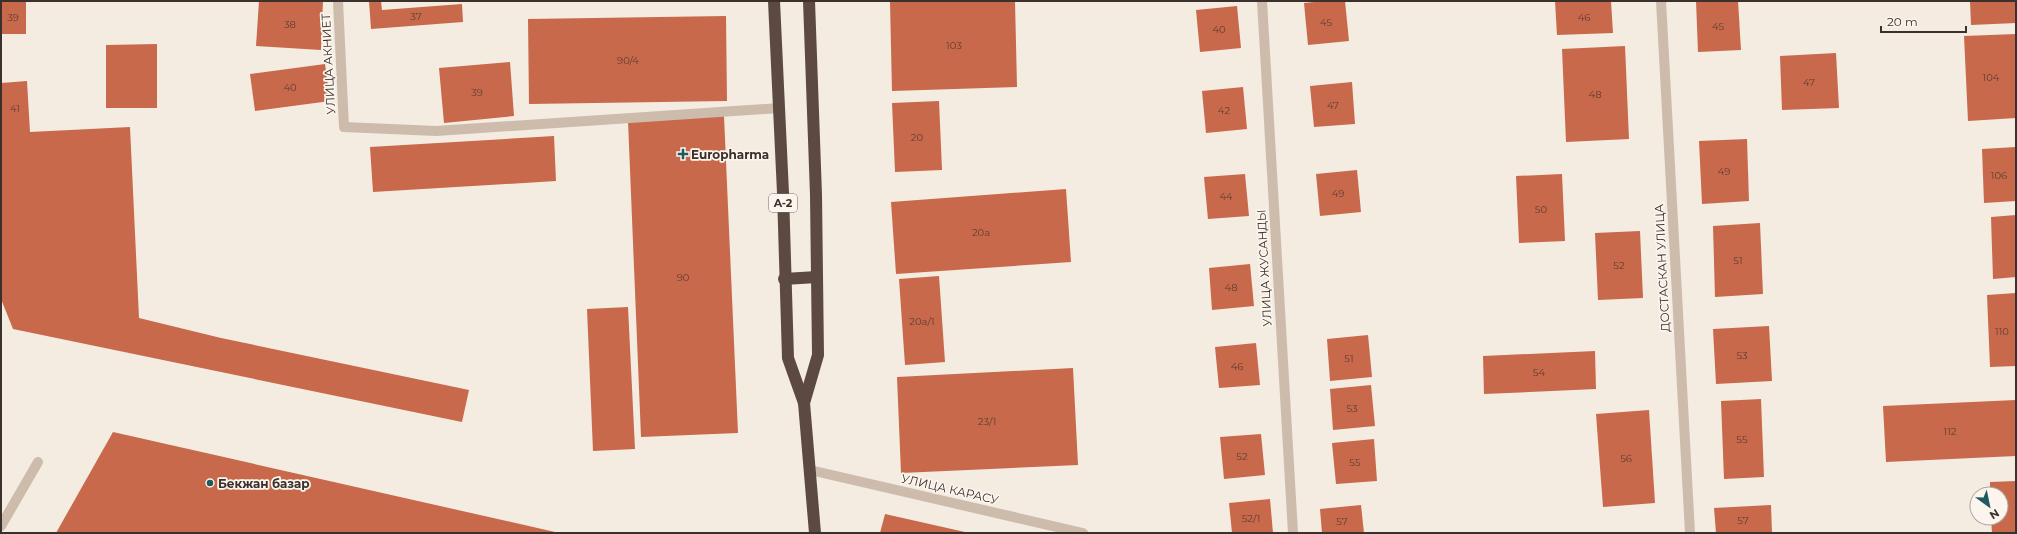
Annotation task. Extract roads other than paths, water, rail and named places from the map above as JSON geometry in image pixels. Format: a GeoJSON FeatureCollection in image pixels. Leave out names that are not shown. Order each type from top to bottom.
{"type":"FeatureCollection","features":[{"type":"Feature","properties":{"kind":"highway","name":"A-2"},"geometry":{"type":"LineString","coordinates":[[774,1],[780,108],[784,279],[788,358],[804,403],[815,533]]}},
{"type":"Feature","properties":{"kind":"highway","name":"A-2"},"geometry":{"type":"LineString","coordinates":[[804,403],[818,355],[809,1]]}},
{"type":"Feature","properties":{"kind":"highway"},"geometry":{"type":"LineString","coordinates":[[784,279],[817,277]]}},
{"type":"Feature","properties":{"kind":"street","name":"УЛИЦА АКНИЕТ"},"geometry":{"type":"LineString","coordinates":[[338,1],[344,126],[436,131],[780,108]]}},
{"type":"Feature","properties":{"kind":"street","name":"УЛИЦА ЖУСАНДЫ"},"geometry":{"type":"LineString","coordinates":[[1262,1],[1293,533]]}},
{"type":"Feature","properties":{"kind":"street","name":"ДОСТАСКАН УЛИЦА"},"geometry":{"type":"LineString","coordinates":[[1660,1],[1690,533]]}},
{"type":"Feature","properties":{"kind":"street"},"geometry":{"type":"LineString","coordinates":[[1,526],[38,462]]}},
{"type":"Feature","properties":{"kind":"street","name":"УЛИЦА КАРАСУ"},"geometry":{"type":"LineString","coordinates":[[810,470],[1083,533]]}},
{"type":"Feature","properties":{"kind":"place","name":"Europharma"},"geometry":{"type":"Point","coordinates":[683,154]}},
{"type":"Feature","properties":{"kind":"place","name":"Бекжан базар"},"geometry":{"type":"Point","coordinates":[210,483]}}]}
